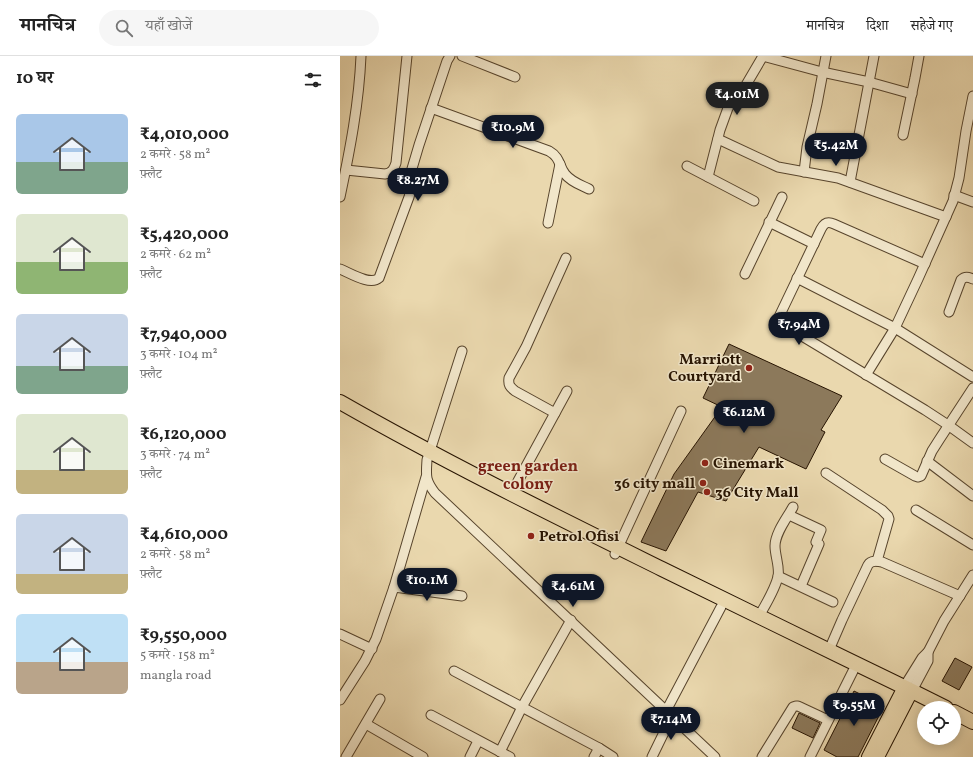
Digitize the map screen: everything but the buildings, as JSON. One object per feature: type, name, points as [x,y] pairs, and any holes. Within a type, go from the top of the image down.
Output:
[{"type":"highway","points":[[340,402],[508,502],[617,551],[754,617],[829,650],[906,693],[917,701]]},
{"type":"highway","points":[[340,412],[429,456],[512,494],[721,607],[754,617],[852,671],[927,701]]},
{"type":"highway","points":[[961,716],[973,722]]},
{"type":"highway","points":[[961,724],[973,730]]},
{"type":"main road","points":[[868,757],[906,693]]},
{"type":"main road","points":[[878,757],[906,693]]},
{"type":"street","points":[[340,197],[349,157],[360,81],[361,56]]},
{"type":"street","points":[[346,170],[385,174],[394,168],[396,163],[407,56]]},
{"type":"street","points":[[340,269],[369,281],[379,278],[411,190],[411,172],[431,108],[450,56]]},
{"type":"street","points":[[462,56],[515,77]]},
{"type":"street","points":[[708,177],[728,108],[746,85],[763,56],[912,94]]},
{"type":"street","points":[[804,172],[826,56]]},
{"type":"street","points":[[850,182],[874,56]]},
{"type":"street","points":[[903,135],[919,56]]},
{"type":"street","points":[[866,375],[895,328],[946,217],[959,178],[973,96]]},
{"type":"street","points":[[431,108],[554,154],[567,176],[574,182],[589,189]]},
{"type":"street","points":[[718,139],[773,165],[832,176],[946,217]]},
{"type":"street","points":[[548,223],[560,164]]},
{"type":"street","points":[[687,166],[754,201]]},
{"type":"street","points":[[954,195],[973,202]]},
{"type":"street","points":[[745,274],[782,197]]},
{"type":"street","points":[[769,222],[814,244]]},
{"type":"street","points":[[924,264],[830,222],[826,223],[822,226],[777,321],[925,410],[973,444]]},
{"type":"street","points":[[555,413],[515,391],[510,386],[509,382],[566,258]]},
{"type":"street","points":[[949,312],[961,280],[967,277],[973,279]]},
{"type":"street","points":[[797,278],[895,328],[973,377]]},
{"type":"street","points":[[340,700],[372,649],[376,639],[394,586],[426,477],[429,456],[462,351]]},
{"type":"street","points":[[885,459],[917,477],[921,476],[936,445],[973,388]]},
{"type":"street","points":[[512,494],[567,392]]},
{"type":"street","points":[[617,551],[680,411]]},
{"type":"street","points":[[927,461],[973,496]]},
{"type":"street","points":[[826,473],[887,514],[889,519],[877,561]]},
{"type":"street","points":[[426,477],[435,493],[715,757]]},
{"type":"street","points":[[916,510],[973,545]]},
{"type":"street","points":[[754,617],[778,576],[776,540],[791,511],[821,530],[816,542],[820,544],[801,586]]},
{"type":"street","points":[[829,650],[870,562],[882,562],[960,596]]},
{"type":"street","points":[[906,693],[922,658],[928,652],[944,621],[973,575]]},
{"type":"street","points":[[778,576],[833,602]]},
{"type":"street","points":[[394,586],[462,596]]},
{"type":"street","points":[[652,757],[669,713],[721,607]]},
{"type":"street","points":[[500,752],[522,707],[571,620]]},
{"type":"street","points":[[340,634],[372,649]]},
{"type":"street","points":[[454,671],[599,748],[613,757]]},
{"type":"street","points":[[810,757],[852,671]]},
{"type":"street","points":[[346,757],[380,699]]},
{"type":"street","points":[[762,757],[794,706],[798,706],[828,720]]},
{"type":"street","points":[[431,716],[510,757]]},
{"type":"street","points":[[366,724],[423,757]]},
{"type":"street","points":[[470,757],[478,741]]},
{"type":"street","points":[[594,757],[599,748]]},
{"type":"place","name":"Marriott Courtyard","points":[[749,368]]},
{"type":"place","name":"Cinemark","points":[[705,463]]},
{"type":"place","name":"36 city mall","points":[[703,483]]},
{"type":"place","name":"36 City Mall","points":[[707,492]]},
{"type":"place","name":"Petrol Ofisi","points":[[531,536]]},
{"type":"district","name":"green garden colony","points":[[528,474]]}]
